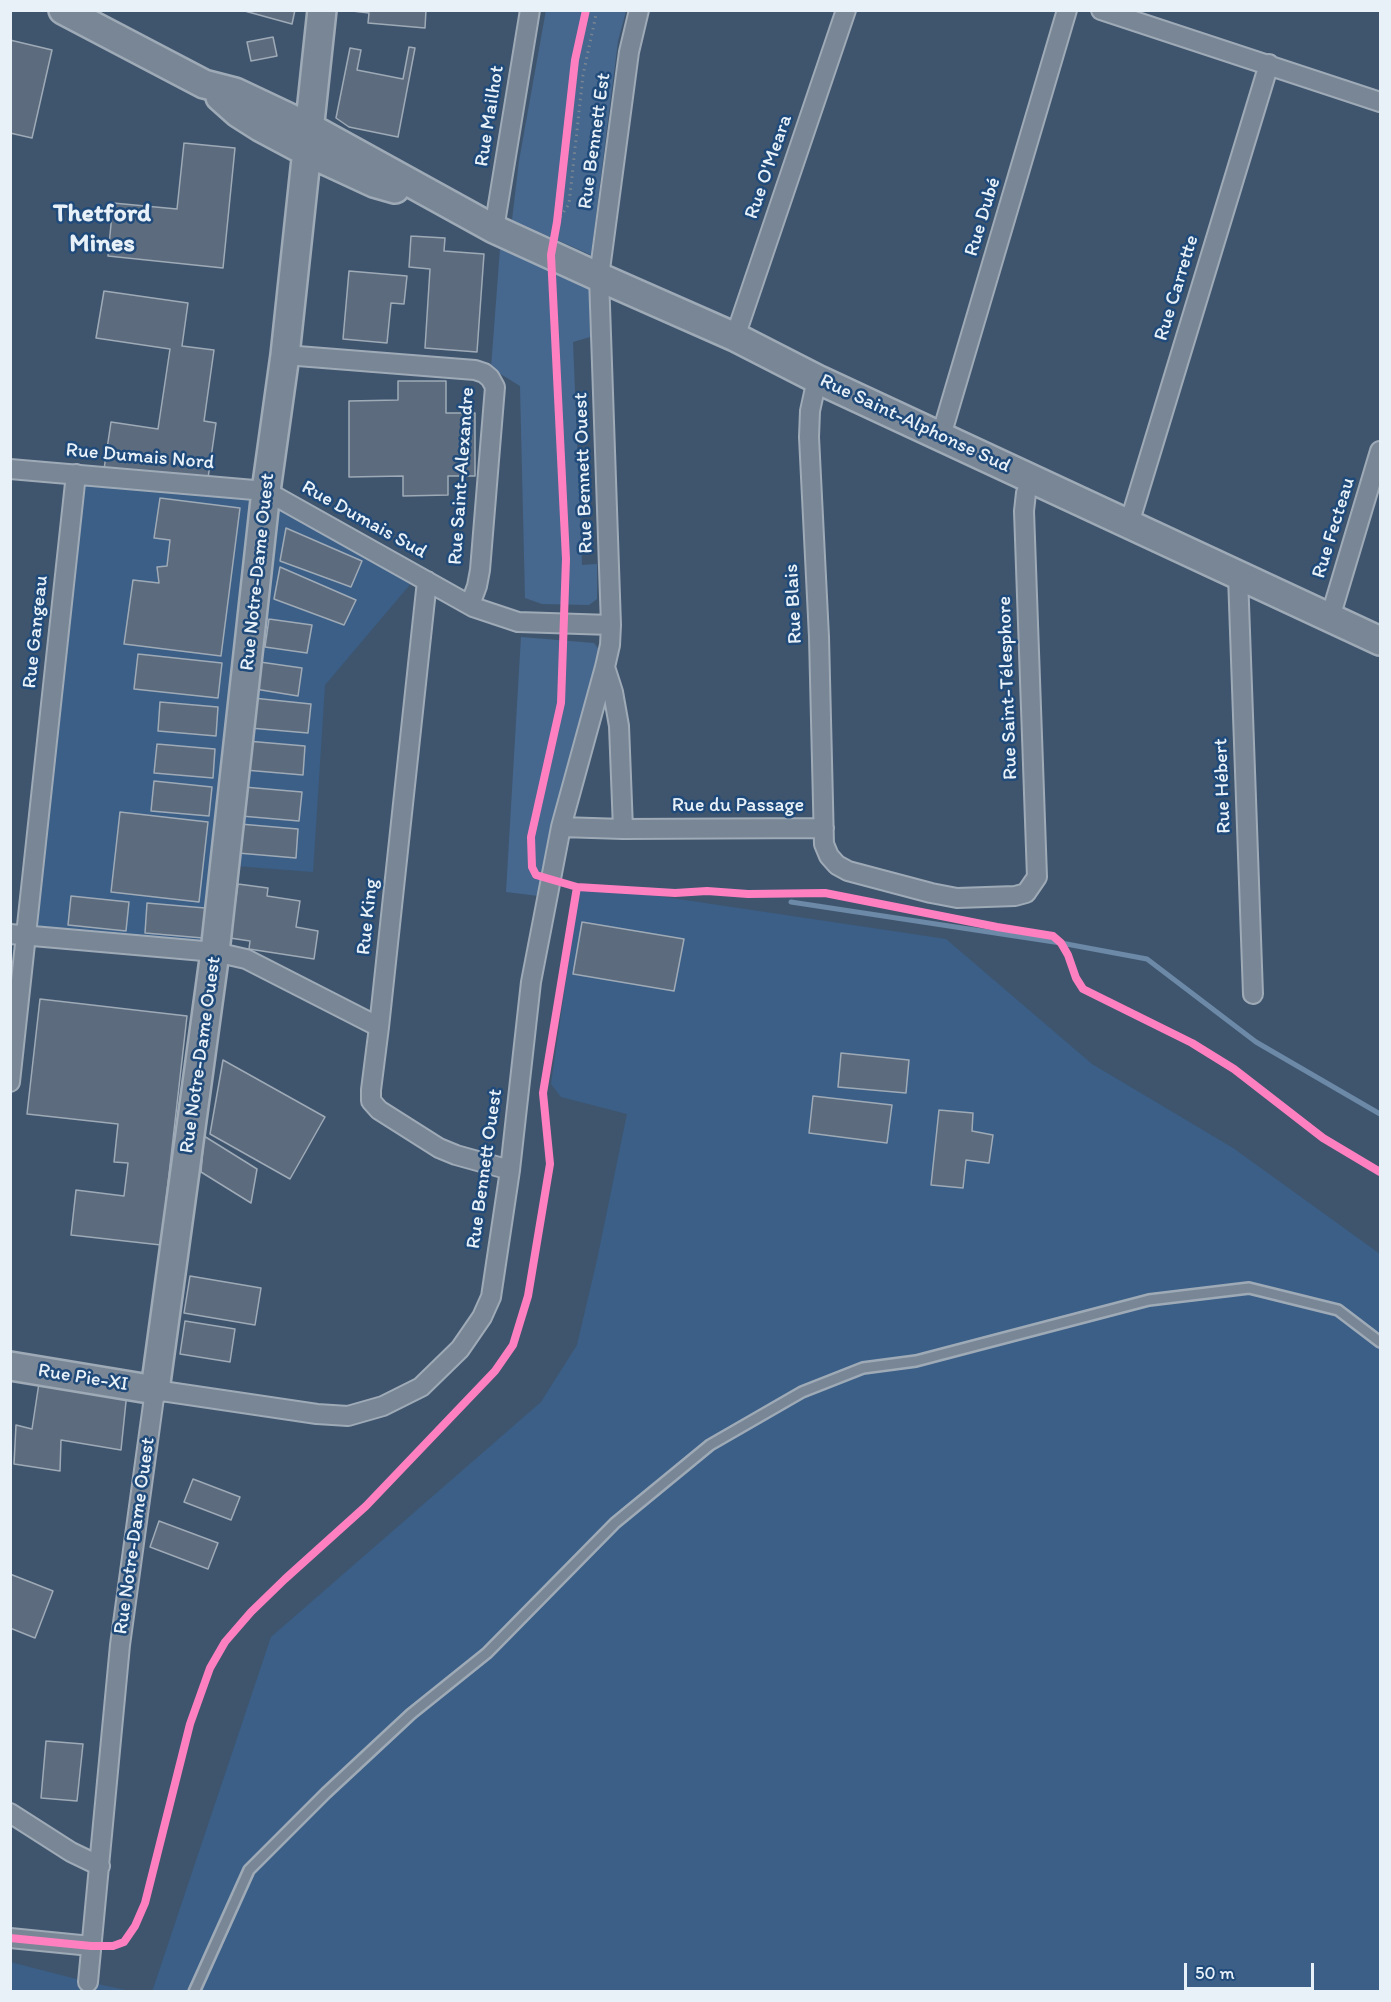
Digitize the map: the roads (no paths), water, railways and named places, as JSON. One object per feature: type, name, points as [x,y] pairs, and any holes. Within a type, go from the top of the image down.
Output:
[{"type":"street","name":"Rue Notre-Dame Ouest","points":[[87,1987],[120,1645],[215,952],[266,491],[285,355],[322,10]]},
{"type":"street","name":"Rue Mailhot","points":[[494,229],[530,10]]},
{"type":"street","name":"Rue Bennett Est","points":[[599,278],[629,52],[639,10]]},
{"type":"street","name":"Rue O'Meara","points":[[735,337],[846,10]]},
{"type":"street","name":"Rue Dubé","points":[[941,436],[1067,10]]},
{"type":"street","points":[[1101,10],[1380,102]]},
{"type":"street","name":"Rue Saint-Alphonse Sud","points":[[68,12],[204,84],[235,92],[308,139],[451,206],[494,229],[735,337],[818,379],[1380,641]]},
{"type":"street","name":"Rue Carrette","points":[[1129,524],[1269,64]]},
{"type":"street","name":"Rue Bennett Ouest","points":[[155,1390],[317,1414],[348,1416],[383,1406],[421,1386],[460,1349],[482,1317],[490,1297],[510,1170],[531,982],[561,826],[605,667],[611,625],[599,278]]},
{"type":"street","name":"Rue Saint-Alexandre","points":[[285,355],[475,370],[484,372],[490,378],[495,387],[480,570],[470,605]]},
{"type":"street","name":"Rue Blais","points":[[818,379],[810,411],[809,437],[819,637],[824,828]]},
{"type":"street","name":"Rue Fecteau","points":[[1330,618],[1380,451]]},
{"type":"street","name":"Rue Dumais Nord","points":[[10,469],[266,491]]},
{"type":"street","name":"Rue Gangeau","points":[[10,1082],[18,935],[76,474]]},
{"type":"street","name":"Rue Saint-Télesphore","points":[[1026,893],[1037,877],[1024,511],[1026,493],[1032,479]]},
{"type":"street","name":"Rue Dumais Sud","points":[[266,491],[470,605],[518,622],[611,625]]},
{"type":"street","name":"Rue Hébert","points":[[1238,576],[1253,994]]},
{"type":"street","name":"Rue King","points":[[427,581],[371,1101],[379,1110],[440,1148],[456,1155],[510,1170]]},
{"type":"street","name":"Rue Bennett Ouest","points":[[605,667],[613,692],[619,726],[623,829]]},
{"type":"street","name":"Rue du Passage","points":[[561,826],[623,829],[824,828],[824,844],[829,856],[837,865],[848,871],[957,898],[1015,896],[1026,893]]},
{"type":"street","points":[[18,935],[215,952],[246,959],[380,1026]]},
{"type":"street","name":"Rue Pie-XI","points":[[10,1366],[155,1390]]},
{"type":"street","points":[[10,1813],[70,1852],[100,1866]]},
{"type":"street","points":[[10,1938],[91,1946]]},
{"type":"lane","points":[[194,1992],[249,1870],[318,1801],[411,1714],[487,1653],[615,1523],[710,1446],[802,1392],[863,1368],[916,1361],[1149,1300],[1249,1288],[1338,1310],[1380,1342]]},
{"type":"waterway","points":[[791,902],[1061,943],[1147,959],[1256,1042],[1380,1114]]},
{"type":"district","name":"Thetford Mines","points":[[102,229]]}]
